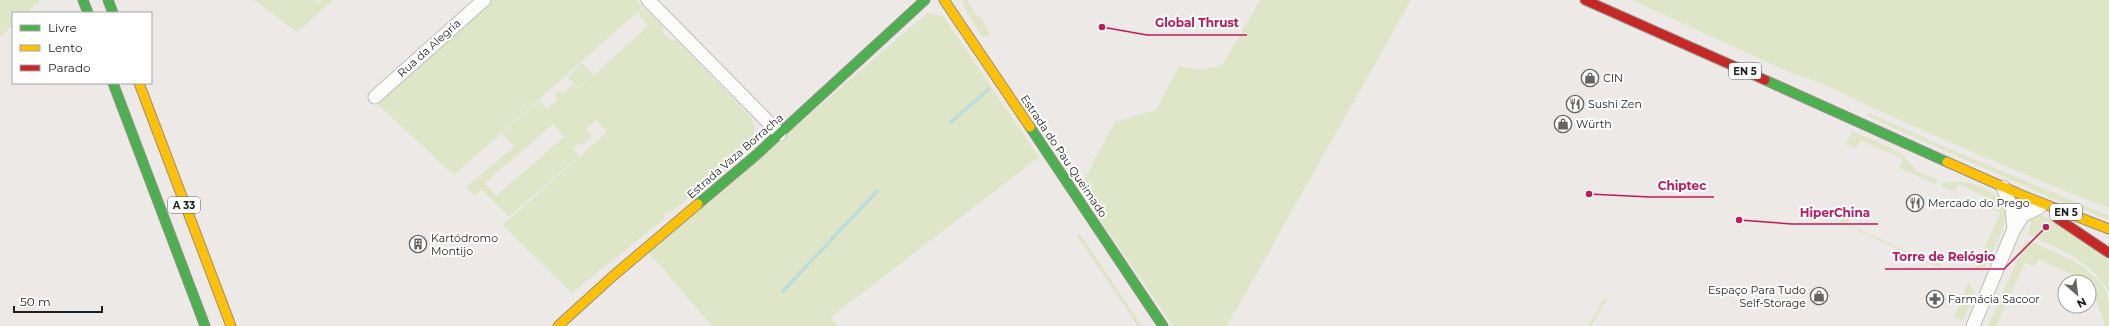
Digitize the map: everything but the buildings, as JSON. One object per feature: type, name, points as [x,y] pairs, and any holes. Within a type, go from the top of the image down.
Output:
[{"type":"main road","points":[[84,0],[88,12]]},
{"type":"main road","points":[[108,0],[112,12]]},
{"type":"main road","name":"Estrada Vaza Borracha","points":[[558,326],[613,276],[780,134],[925,0]]},
{"type":"main road","name":"Estrada do Pau Queimado","points":[[944,0],[984,56],[1163,326]]},
{"type":"main road","name":"EN 5","points":[[1585,0],[2024,196],[2109,229]]},
{"type":"main road","name":"A 33","points":[[113,84],[205,326]]},
{"type":"main road","name":"A 33","points":[[139,84],[231,326]]},
{"type":"main road","name":"EN 5","points":[[2024,196],[2109,253]]},
{"type":"street","name":"Rua da Alegria","points":[[375,97],[484,0]]},
{"type":"street","points":[[648,0],[780,134]]},
{"type":"street","points":[[2003,186],[2012,209],[2014,229]]},
{"type":"street","points":[[1973,326],[2014,229],[2023,215],[2040,207]]},
{"type":"green space","points":[[0,0],[40,0],[27,12],[12,12],[12,26],[0,37]]},
{"type":"green space","points":[[254,0],[315,0],[318,3],[321,0],[333,0],[297,32]]},
{"type":"green space","points":[[487,0],[636,0],[643,7],[454,175],[373,100]]},
{"type":"green space","points":[[962,0],[967,0],[977,17],[980,16],[990,34],[983,38],[965,9]]},
{"type":"green space","points":[[1260,0],[1410,0],[1410,2],[1227,326],[1173,326],[1077,186],[1086,176],[1115,122],[1156,110],[1179,66],[1201,69],[1212,68],[1223,64]]},
{"type":"green space","points":[[1632,0],[2109,0],[2109,208],[1881,112],[1831,88],[1793,74]]},
{"type":"green space","points":[[644,8],[662,26],[664,34],[671,40],[676,40],[751,117],[754,124],[754,134],[750,144],[673,211],[664,214],[664,219],[572,293],[503,225],[607,132],[596,120],[586,129],[592,136],[581,146],[579,143],[573,149],[579,156],[509,217],[482,190],[475,196],[466,187],[514,147],[502,133],[539,101],[547,109],[558,100],[554,95],[559,90],[563,94],[573,84],[578,89],[588,79],[578,87],[568,77],[582,63],[594,75],[648,26],[638,13]],"holes":[[[553,124],[564,137],[496,196],[485,183]]]},
{"type":"green space","points":[[927,13],[943,16],[1039,157],[831,317],[838,326],[712,326],[649,253]]},
{"type":"green space","points":[[1869,113],[1952,150],[2109,216],[2109,220],[2058,201],[1867,116]]},
{"type":"green space","points":[[1853,131],[1901,153],[1916,171],[1938,180],[1936,184],[1899,168],[1903,159],[1861,140],[1856,149],[1845,144]]},
{"type":"green space","points":[[1943,182],[1962,182],[1980,186],[1992,193],[2004,209],[2005,215],[2003,228],[1998,242],[1985,267],[1975,269],[2000,213],[1991,209],[1994,201],[1958,184],[1955,192],[1941,187]]},
{"type":"green space","points":[[1845,213],[1850,215],[1847,224],[1935,264],[1939,256],[1942,257],[1941,266],[1934,266],[1840,222],[1840,217]]},
{"type":"green space","points":[[2041,214],[2070,231],[2109,261],[2109,292],[2097,274],[2083,263],[2063,251],[2028,235],[2031,223],[2026,220],[2034,215]]},
{"type":"green space","points":[[1078,233],[1085,241],[1142,326],[1138,326],[1076,235]]},
{"type":"green space","points":[[2026,240],[2062,255],[2091,274],[2070,274],[2039,259],[2035,266],[2025,263],[1996,326],[1988,326]]},
{"type":"green space","points":[[2097,279],[2105,289],[2109,301],[2109,326],[2105,326],[2097,302]]},
{"type":"green space","points":[[1968,283],[1975,292],[1963,321],[1954,317]]},
{"type":"green space","points":[[1604,298],[1607,299],[1591,326],[1588,326]]},
{"type":"waterway","points":[[951,122],[989,89]]},
{"type":"waterway","points":[[783,291],[877,191]]},
{"type":"traffic: fast","points":[[83,0],[88,12]]},
{"type":"traffic: fast","points":[[108,0],[113,12]]},
{"type":"traffic: fast","points":[[698,204],[755,156],[925,0]]},
{"type":"traffic: fast","points":[[1765,80],[1947,162]]},
{"type":"traffic: fast","points":[[113,84],[205,326]]},
{"type":"traffic: fast","points":[[1030,127],[1163,326]]},
{"type":"traffic: slow","points":[[944,0],[1030,127]]},
{"type":"traffic: slow","points":[[139,84],[231,326]]},
{"type":"traffic: slow","points":[[1947,162],[2024,196],[2109,229]]},
{"type":"traffic: slow","points":[[558,326],[613,276],[698,204]]},
{"type":"traffic: jam","points":[[1585,0],[1765,80]]},
{"type":"traffic: jam","points":[[2057,218],[2109,253]]},
{"type":"place","name":"Global Thrust","points":[[1102,27]]},
{"type":"place","name":"CIN","points":[[1590,78]]},
{"type":"place","name":"Sushi Zen","points":[[1575,104]]},
{"type":"place","name":"Würth","points":[[1563,124]]},
{"type":"place","name":"Chiptec","points":[[1589,194]]},
{"type":"place","name":"Mercado do Prego","points":[[1915,203]]},
{"type":"place","name":"HiperChina","points":[[1739,220]]},
{"type":"place","name":"Torre de Relógio","points":[[2046,227]]},
{"type":"place","name":"Kartódromo Montijo","points":[[418,244]]},
{"type":"place","name":"Espaço Para Tudo Self-Storage","points":[[1819,296]]},
{"type":"place","name":"Farmácia Sacoor","points":[[1935,299]]}]
